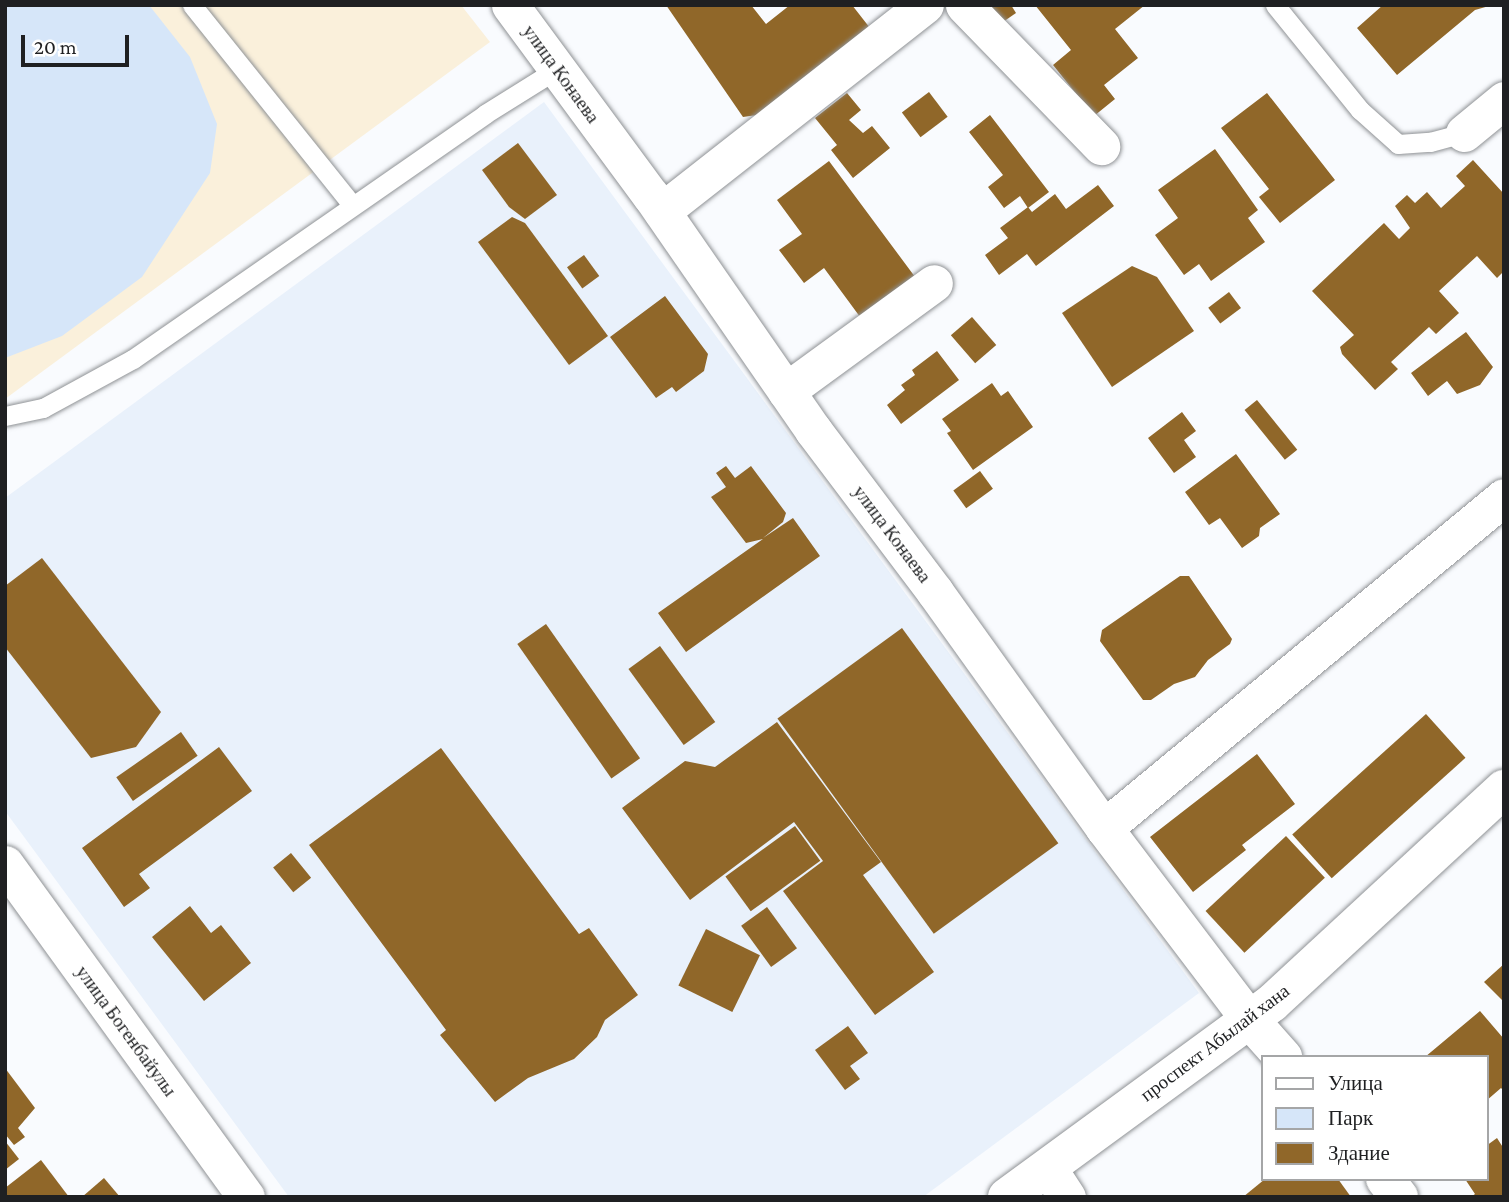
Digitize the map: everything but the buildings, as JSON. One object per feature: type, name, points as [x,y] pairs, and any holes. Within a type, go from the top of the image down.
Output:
[{"type":"main road","name":"проспект Абылай хана","points":[[1007,1197],[1058,1182],[1272,1003],[1504,789]]},
{"type":"main road","name":"улица Конаева","points":[[1250,1020],[1281,1055]]},
{"type":"main road","points":[[1387,1181],[1399,1197]]},
{"type":"street","name":"улица Конаева","points":[[510,5],[662,211],[786,391],[935,592],[1104,828],[1250,1020]]},
{"type":"street","points":[[662,211],[925,5]]},
{"type":"street","points":[[964,5],[1101,146]]},
{"type":"street","points":[[1464,133],[1504,100]]},
{"type":"street","points":[[786,391],[934,283]]},
{"type":"street","points":[[1104,828],[1504,497]]},
{"type":"street","name":"улица Богенбайулы","points":[[5,864],[246,1197]]},
{"type":"lane","points":[[192,5],[352,205]]},
{"type":"lane","points":[[1275,5],[1360,110],[1398,144],[1430,142],[1464,133]]},
{"type":"lane","points":[[5,416],[43,408],[133,359],[485,114],[558,69]]},
{"type":"shaded area","points":[[5,5],[461,5],[490,42],[5,399]]},
{"type":"shaded area","points":[[544,102],[1199,993],[923,1197],[289,1197],[5,811],[5,498]]},
{"type":"green space","points":[[5,5],[149,5],[190,57],[217,124],[210,173],[142,277],[62,336],[5,358]]}]
